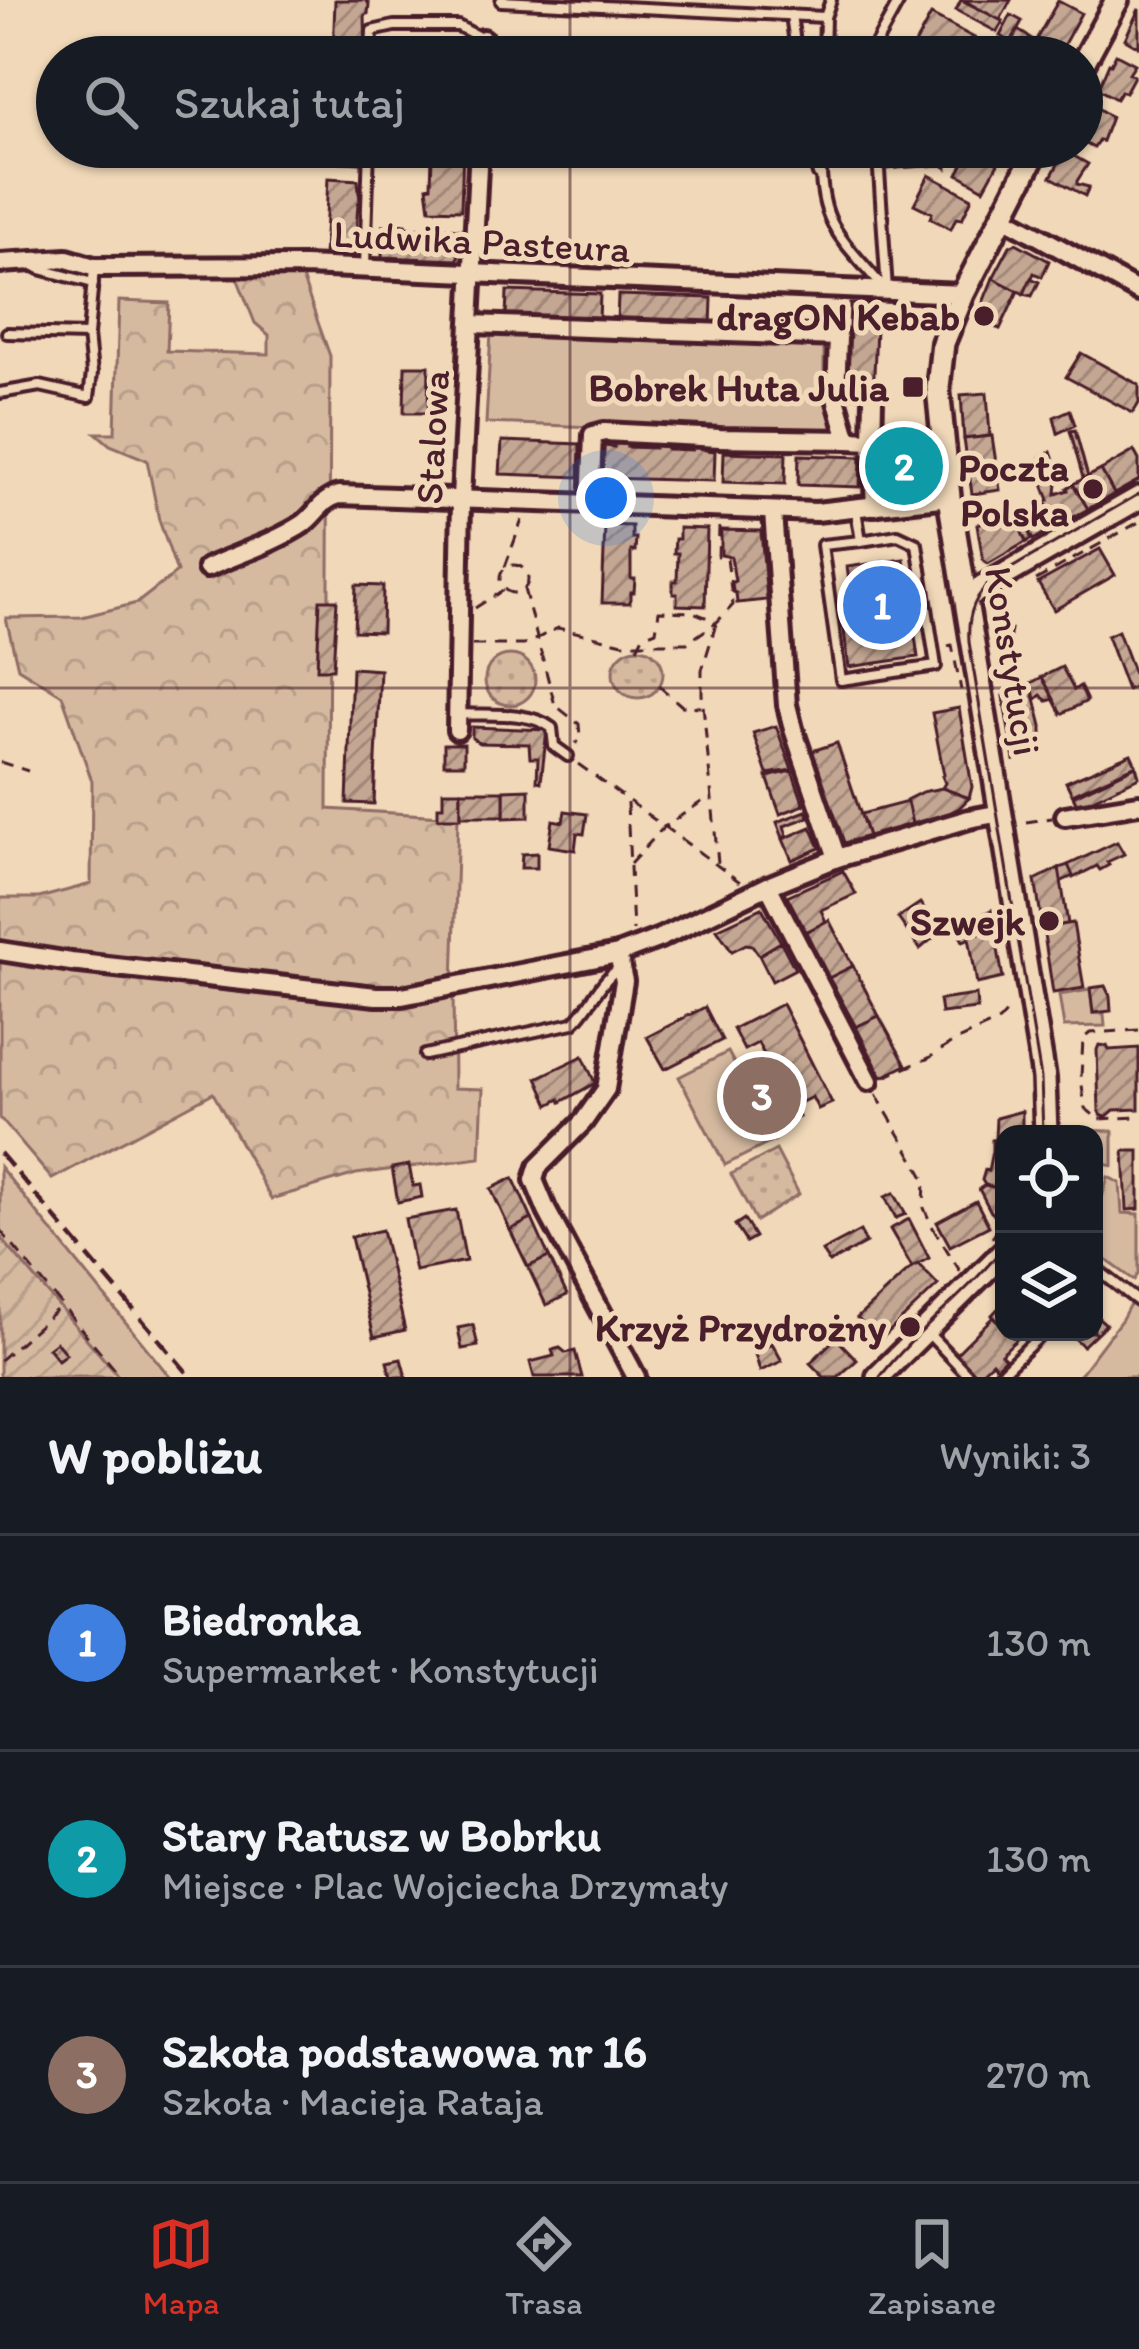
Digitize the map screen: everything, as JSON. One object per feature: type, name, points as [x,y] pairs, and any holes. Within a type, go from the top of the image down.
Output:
[{"type":"street","points":[[1098,36],[1117,0]]},
{"type":"street","name":"Stalowa","points":[[457,722],[461,498],[478,168]]},
{"type":"street","name":"Konstytucji","points":[[1027,168],[963,294],[944,343],[938,388],[950,497],[1044,1078],[1046,1125]]},
{"type":"street","points":[[1002,216],[1139,292]]},
{"type":"street","name":"Ludwika Pasteura","points":[[0,262],[67,259],[94,275],[304,266],[963,294]]},
{"type":"street","points":[[472,324],[838,337],[836,398],[848,440]]},
{"type":"street","points":[[865,507],[873,400]]},
{"type":"street","points":[[590,504],[593,435],[604,432],[872,440]]},
{"type":"street","points":[[207,568],[307,522],[328,498],[339,495],[773,512],[950,497]]},
{"type":"street","points":[[966,597],[1139,498]]},
{"type":"street","points":[[773,512],[788,704],[836,858]]},
{"type":"street","points":[[1065,816],[1139,804]]},
{"type":"street","points":[[0,951],[376,996],[422,993],[620,961],[768,886],[836,858],[1001,813]]},
{"type":"street","points":[[768,886],[874,1090]]},
{"type":"street","points":[[620,961],[624,981],[607,1089],[583,1122],[538,1167],[534,1180],[636,1377]]},
{"type":"street","points":[[878,1377],[995,1261]]},
{"type":"lane","points":[[825,36],[831,0]]},
{"type":"lane","points":[[880,36],[900,0]]},
{"type":"lane","points":[[501,1],[825,17]]},
{"type":"lane","points":[[791,16],[794,36]]},
{"type":"lane","points":[[372,36],[394,26],[458,26],[469,36]]},
{"type":"lane","points":[[365,269],[368,168]]},
{"type":"lane","points":[[817,168],[828,219],[887,291]]},
{"type":"lane","points":[[820,168],[820,179]]},
{"type":"lane","points":[[879,171],[887,291]]},
{"type":"lane","points":[[0,393],[40,386],[88,397],[94,275]]},
{"type":"lane","points":[[7,334],[88,335]]},
{"type":"lane","points":[[861,541],[865,507]]},
{"type":"lane","points":[[898,536],[916,544],[936,666],[841,680],[822,545],[861,541],[898,536]]},
{"type":"lane","points":[[457,722],[531,718],[545,722],[552,728],[554,746],[568,756]]},
{"type":"lane","points":[[425,1055],[573,1023],[586,1012],[620,961]]},
{"type":"lane","points":[[1103,1274],[1139,1302]]},
{"type":"lane","points":[[926,1330],[970,1377]]},
{"type":"lane","points":[[998,1377],[1036,1341]]},
{"type":"path","points":[[504,590],[500,580],[523,516]]},
{"type":"path","points":[[1035,580],[1139,522]]},
{"type":"path","points":[[459,645],[524,645],[558,628],[637,646],[686,643],[733,605],[727,558],[718,557],[719,525]]},
{"type":"path","points":[[504,569],[514,565],[524,569],[528,579],[524,589],[555,705],[576,720],[580,730],[568,756],[736,880]]},
{"type":"path","points":[[467,610],[504,590],[524,589]]},
{"type":"path","points":[[637,646],[656,631],[659,611],[693,612],[717,622]]},
{"type":"path","points":[[717,622],[703,670],[703,706],[718,867]]},
{"type":"path","points":[[952,645],[963,706]]},
{"type":"path","points":[[659,686],[682,706],[703,706]]},
{"type":"path","points":[[0,762],[28,771]]},
{"type":"path","points":[[629,865],[664,827],[712,795]]},
{"type":"path","points":[[627,800],[633,937]]},
{"type":"path","points":[[1026,822],[1065,816]]},
{"type":"path","points":[[962,1272],[924,1208],[925,1179],[874,1090],[955,1041],[999,1021],[1009,1008],[1017,1008]]},
{"type":"path","points":[[1138,1028],[1090,1033],[1083,1039],[1081,1077],[1085,1108],[1098,1119],[1139,1117]]},
{"type":"path","points":[[0,1231],[122,1377]]},
{"type":"path","points":[[0,1360],[62,1305]]},
{"type":"green space","points":[[236,275],[301,275],[330,356],[328,809],[458,817],[454,1088],[483,1089],[480,1158],[356,1174],[271,1199],[213,1093],[52,1179],[0,1118],[0,898],[39,898],[91,884],[92,781],[62,695],[18,668],[6,618],[82,617],[137,603],[177,572],[159,520],[147,460],[110,445],[96,433],[115,433],[119,301],[169,303],[167,351],[269,354],[269,335],[255,323]]},
{"type":"green space","points":[[491,332],[824,344],[835,436],[486,423]]},
{"type":"green space","points":[[628,649],[648,649],[662,663],[662,683],[648,697],[628,697],[614,683],[614,663]]},
{"type":"green space","points":[[510,655],[528,662],[535,680],[528,698],[510,705],[492,698],[485,680],[492,662]]},
{"type":"green space","points":[[1090,990],[1093,1013],[1104,1014],[1105,1026],[1064,1027],[1059,995]]},
{"type":"green space","points":[[728,1052],[775,1140],[725,1165],[679,1077]]},
{"type":"green space","points":[[1103,1131],[1113,1131],[1113,1166],[1103,1164]]},
{"type":"green space","points":[[776,1150],[799,1194],[756,1221],[731,1174]]},
{"type":"green space","points":[[0,1167],[170,1377],[119,1377],[0,1237]]},
{"type":"green space","points":[[1108,1177],[1120,1183],[1122,1213],[1139,1214],[1139,1273],[1134,1280],[1103,1258],[1103,1194]]},
{"type":"green space","points":[[0,1237],[119,1377],[0,1377]]},
{"type":"green space","points":[[1139,1287],[1139,1377],[1078,1377],[1122,1319]]},
{"type":"building","points":[[335,0],[366,0],[366,36],[334,36]]},
{"type":"building","points":[[961,0],[1003,21],[997,32],[956,10]]},
{"type":"building","points":[[963,0],[1011,0],[1000,20]]},
{"type":"building","points":[[1058,1],[1081,13],[1068,36],[1038,36]]},
{"type":"building","points":[[1139,9],[1139,47],[1125,39]]},
{"type":"building","points":[[931,15],[971,36],[920,36]]},
{"type":"building","points":[[1011,15],[1022,21],[1014,36],[1000,36]]},
{"type":"building","points":[[1116,54],[1135,64],[1125,93],[1121,91],[1116,99],[1103,92],[1103,77]]},
{"type":"building","points":[[1103,112],[1111,117],[1103,138]]},
{"type":"building","points":[[432,168],[462,168],[461,210],[430,209],[427,187],[431,186]]},
{"type":"building","points":[[961,168],[996,168],[984,189],[958,174]]},
{"type":"building","points":[[1056,168],[1085,168],[1077,184],[1089,187],[1085,196],[1051,177]]},
{"type":"building","points":[[929,175],[972,198],[951,229],[914,204]]},
{"type":"building","points":[[328,178],[358,180],[355,256],[324,255]]},
{"type":"building","points":[[383,226],[460,230],[458,260],[382,257]]},
{"type":"building","points":[[1016,243],[1049,261],[1042,277],[1034,273],[1024,294],[993,278]]},
{"type":"building","points":[[993,278],[1018,291],[1000,329],[976,320]]},
{"type":"building","points":[[1031,278],[1039,282],[1032,296],[1024,294]]},
{"type":"building","points":[[507,291],[600,294],[599,321],[506,318]]},
{"type":"building","points":[[618,295],[712,298],[711,326],[617,322]]},
{"type":"building","points":[[850,304],[877,304],[873,398],[846,397]]},
{"type":"building","points":[[1081,353],[1139,385],[1139,403],[1133,413],[1066,377]]},
{"type":"building","points":[[405,366],[429,366],[428,413],[404,413]]},
{"type":"building","points":[[987,393],[990,436],[964,439],[961,395]]},
{"type":"building","points":[[1070,410],[1075,425],[1058,433],[1054,417]]},
{"type":"building","points":[[918,430],[925,477],[920,483],[885,487],[881,457],[892,456],[887,435]]},
{"type":"building","points":[[1075,430],[1088,477],[1083,478],[1070,431]]},
{"type":"building","points":[[992,436],[1000,490],[972,494],[964,439]]},
{"type":"building","points":[[502,441],[580,444],[579,477],[500,474]]},
{"type":"building","points":[[614,443],[692,450],[692,446],[705,446],[715,451],[714,481],[603,478],[604,446],[614,447]]},
{"type":"building","points":[[1134,451],[1139,480],[1114,494],[1101,470]]},
{"type":"building","points":[[724,452],[786,454],[785,484],[723,482]]},
{"type":"building","points":[[1051,452],[1058,472],[1043,475],[1041,456]]},
{"type":"building","points":[[799,455],[861,457],[860,487],[798,485]]},
{"type":"building","name":"Poczta Polska","points":[[1101,470],[1114,494],[1088,509],[1073,484]]},
{"type":"building","points":[[1058,472],[1056,494],[1073,484],[1088,509],[1059,525],[1045,502],[1049,500],[1040,476]]},
{"type":"building","points":[[1045,502],[1059,525],[1033,540],[1020,513]]},
{"type":"building","points":[[1021,515],[1032,539],[1026,542],[1016,519]]},
{"type":"building","points":[[1000,517],[1003,524],[1016,519],[1026,542],[988,564],[983,560],[977,524]]},
{"type":"building","points":[[605,525],[632,526],[632,538],[636,538],[635,551],[631,551],[631,579],[635,579],[630,603],[602,603]]},
{"type":"building","points":[[679,528],[707,529],[705,606],[677,605],[677,594],[673,594]]},
{"type":"building","points":[[721,530],[761,531],[767,600],[737,603],[731,557],[721,555]]},
{"type":"building","points":[[1100,549],[1115,575],[1054,610],[1038,583]]},
{"type":"building","points":[[904,559],[918,657],[849,667],[843,624],[855,622],[847,567]]},
{"type":"building","points":[[356,585],[383,586],[382,632],[354,631]]},
{"type":"building","points":[[320,600],[337,600],[333,669],[317,669]]},
{"type":"building","points":[[998,628],[1011,629],[1009,641],[997,639]]},
{"type":"building","points":[[1118,631],[1138,685],[1127,690],[1107,636]]},
{"type":"building","points":[[1062,667],[1074,690],[1080,686],[1087,701],[1061,714],[1042,677]]},
{"type":"building","points":[[352,668],[380,670],[374,804],[347,803]]},
{"type":"building","points":[[1042,677],[1054,699],[1047,701],[1041,695],[1034,701],[1031,683]]},
{"type":"building","points":[[1031,683],[1042,746],[1014,760],[1003,696]]},
{"type":"building","points":[[959,708],[972,787],[969,798],[942,788],[944,775],[932,713]]},
{"type":"building","points":[[776,726],[792,770],[767,774],[753,733]]},
{"type":"building","points":[[472,727],[547,730],[541,782],[537,781],[538,758],[530,758],[529,744],[479,743],[472,738]]},
{"type":"building","points":[[837,743],[868,836],[844,843],[812,751]]},
{"type":"building","points":[[444,744],[464,744],[464,764],[444,764]]},
{"type":"building","points":[[1131,754],[1136,765],[1072,794],[1066,782]]},
{"type":"building","points":[[1136,766],[1139,777],[1078,806],[1073,796]]},
{"type":"building","points":[[792,771],[804,805],[780,814],[767,777]]},
{"type":"building","points":[[942,788],[969,798],[949,813],[912,824],[906,800]]},
{"type":"building","points":[[529,789],[529,817],[504,818],[504,790]]},
{"type":"building","points":[[443,791],[461,791],[461,818],[438,818]]},
{"type":"building","points":[[461,791],[504,791],[504,816],[461,816]]},
{"type":"building","points":[[907,802],[912,824],[868,836],[861,814]]},
{"type":"building","points":[[565,811],[587,814],[575,850],[549,846],[553,820],[563,822]]},
{"type":"building","points":[[806,811],[809,817],[784,826],[787,836],[783,838],[777,822]]},
{"type":"building","points":[[811,827],[820,848],[792,860],[783,839]]},
{"type":"building","points":[[1117,842],[1124,854],[1100,870],[1097,866],[1073,878],[1068,865]]},
{"type":"building","points":[[537,853],[537,868],[521,868],[522,854]]},
{"type":"building","points":[[1068,865],[1073,876],[1060,882],[1059,868]]},
{"type":"building","points":[[1059,868],[1068,924],[1043,928],[1035,880]]},
{"type":"building","points":[[843,871],[856,894],[821,910],[826,922],[806,932],[787,896]]},
{"type":"building","points":[[920,903],[940,932],[920,949],[898,918]]},
{"type":"building","points":[[762,908],[781,942],[759,955],[746,944],[732,951],[717,929]]},
{"type":"building","points":[[991,910],[994,927],[963,941],[956,928]]},
{"type":"building","points":[[829,920],[853,966],[829,978],[806,932]]},
{"type":"building","points":[[1073,923],[1084,988],[1053,993],[1043,928]]},
{"type":"building","points":[[994,927],[1003,978],[977,984],[969,937]]},
{"type":"building","points":[[781,942],[795,969],[772,981],[759,955]]},
{"type":"building","points":[[853,966],[879,1016],[856,1027],[829,978]]},
{"type":"building","points":[[1105,986],[1111,1011],[1093,1013],[1090,988]]},
{"type":"building","points":[[976,995],[977,1009],[941,1013],[939,1000]]},
{"type":"building","points":[[782,1004],[832,1103],[818,1109],[812,1097],[794,1106],[799,1117],[786,1123],[777,1106],[788,1101],[758,1043],[744,1050],[733,1029]]},
{"type":"building","points":[[705,1007],[722,1040],[665,1069],[647,1037]]},
{"type":"building","points":[[879,1016],[906,1065],[882,1077],[856,1027]]},
{"type":"building","points":[[1099,1045],[1109,1050],[1139,1048],[1139,1109],[1101,1115]]},
{"type":"building","points":[[583,1056],[595,1083],[549,1105],[537,1078]]},
{"type":"building","points":[[1022,1111],[1022,1125],[996,1125],[996,1118]]},
{"type":"building","points":[[992,1140],[995,1188],[982,1180],[988,1171]]},
{"type":"building","points":[[1124,1151],[1139,1151],[1139,1209],[1127,1210]]},
{"type":"building","points":[[409,1165],[413,1186],[420,1185],[422,1197],[398,1202],[392,1168]]},
{"type":"building","points":[[513,1178],[532,1219],[510,1230],[491,1189]]},
{"type":"building","points":[[995,1188],[995,1215],[991,1212],[979,1189]]},
{"type":"building","points":[[894,1193],[906,1214],[896,1218],[885,1197]]},
{"type":"building","points":[[976,1201],[989,1226],[950,1246],[937,1222]]},
{"type":"building","points":[[456,1210],[466,1261],[415,1271],[405,1219]]},
{"type":"building","points":[[532,1219],[549,1257],[528,1267],[510,1230]]},
{"type":"building","points":[[744,1219],[755,1237],[746,1242],[735,1225]]},
{"type":"building","points":[[909,1219],[929,1258],[912,1267],[890,1229]]},
{"type":"building","points":[[382,1230],[405,1330],[374,1337],[351,1237]]},
{"type":"building","points":[[860,1231],[866,1243],[829,1263],[822,1251]]},
{"type":"building","points":[[549,1257],[567,1295],[546,1305],[528,1267]]},
{"type":"building","points":[[918,1264],[938,1285],[879,1341],[857,1318]]},
{"type":"building","points":[[993,1317],[995,1341],[1015,1341],[996,1367],[992,1362],[976,1377],[954,1356]]},
{"type":"building","points":[[473,1325],[478,1346],[462,1349],[458,1328]]},
{"type":"building","points":[[836,1338],[857,1360],[838,1377],[824,1377],[810,1363]]},
{"type":"building","points":[[56,1342],[66,1354],[58,1360],[48,1348]]},
{"type":"building","points":[[772,1343],[782,1361],[760,1371],[755,1354]]},
{"type":"building","points":[[560,1348],[566,1353],[575,1351],[582,1377],[534,1377],[530,1362],[554,1356],[552,1350]]},
{"type":"building","points":[[401,1359],[406,1377],[391,1377],[387,1362]]},
{"type":"tram line","points":[[1043,1125],[1041,1078],[969,622],[983,589],[998,576],[1139,494]]},
{"type":"tram line","points":[[880,1377],[995,1257]]},
{"type":"railway","points":[[0,1153],[191,1377]]},
{"type":"place","name":"dragON Kebab","points":[[984,316]]},
{"type":"place","name":"Bobrek Huta Julia","points":[[913,387]]},
{"type":"place","name":"Stary Ratusz w Bobrku","points":[[904,466]]},
{"type":"place","name":"Poczta Polska","points":[[1093,489]]},
{"type":"place","name":"Biedronka","points":[[882,605]]},
{"type":"place","name":"Szwejk","points":[[1049,921]]},
{"type":"place","name":"Szkoła podstawowa nr 16","points":[[762,1096]]},
{"type":"place","name":"Krzyż Przydrożny","points":[[910,1327]]}]
